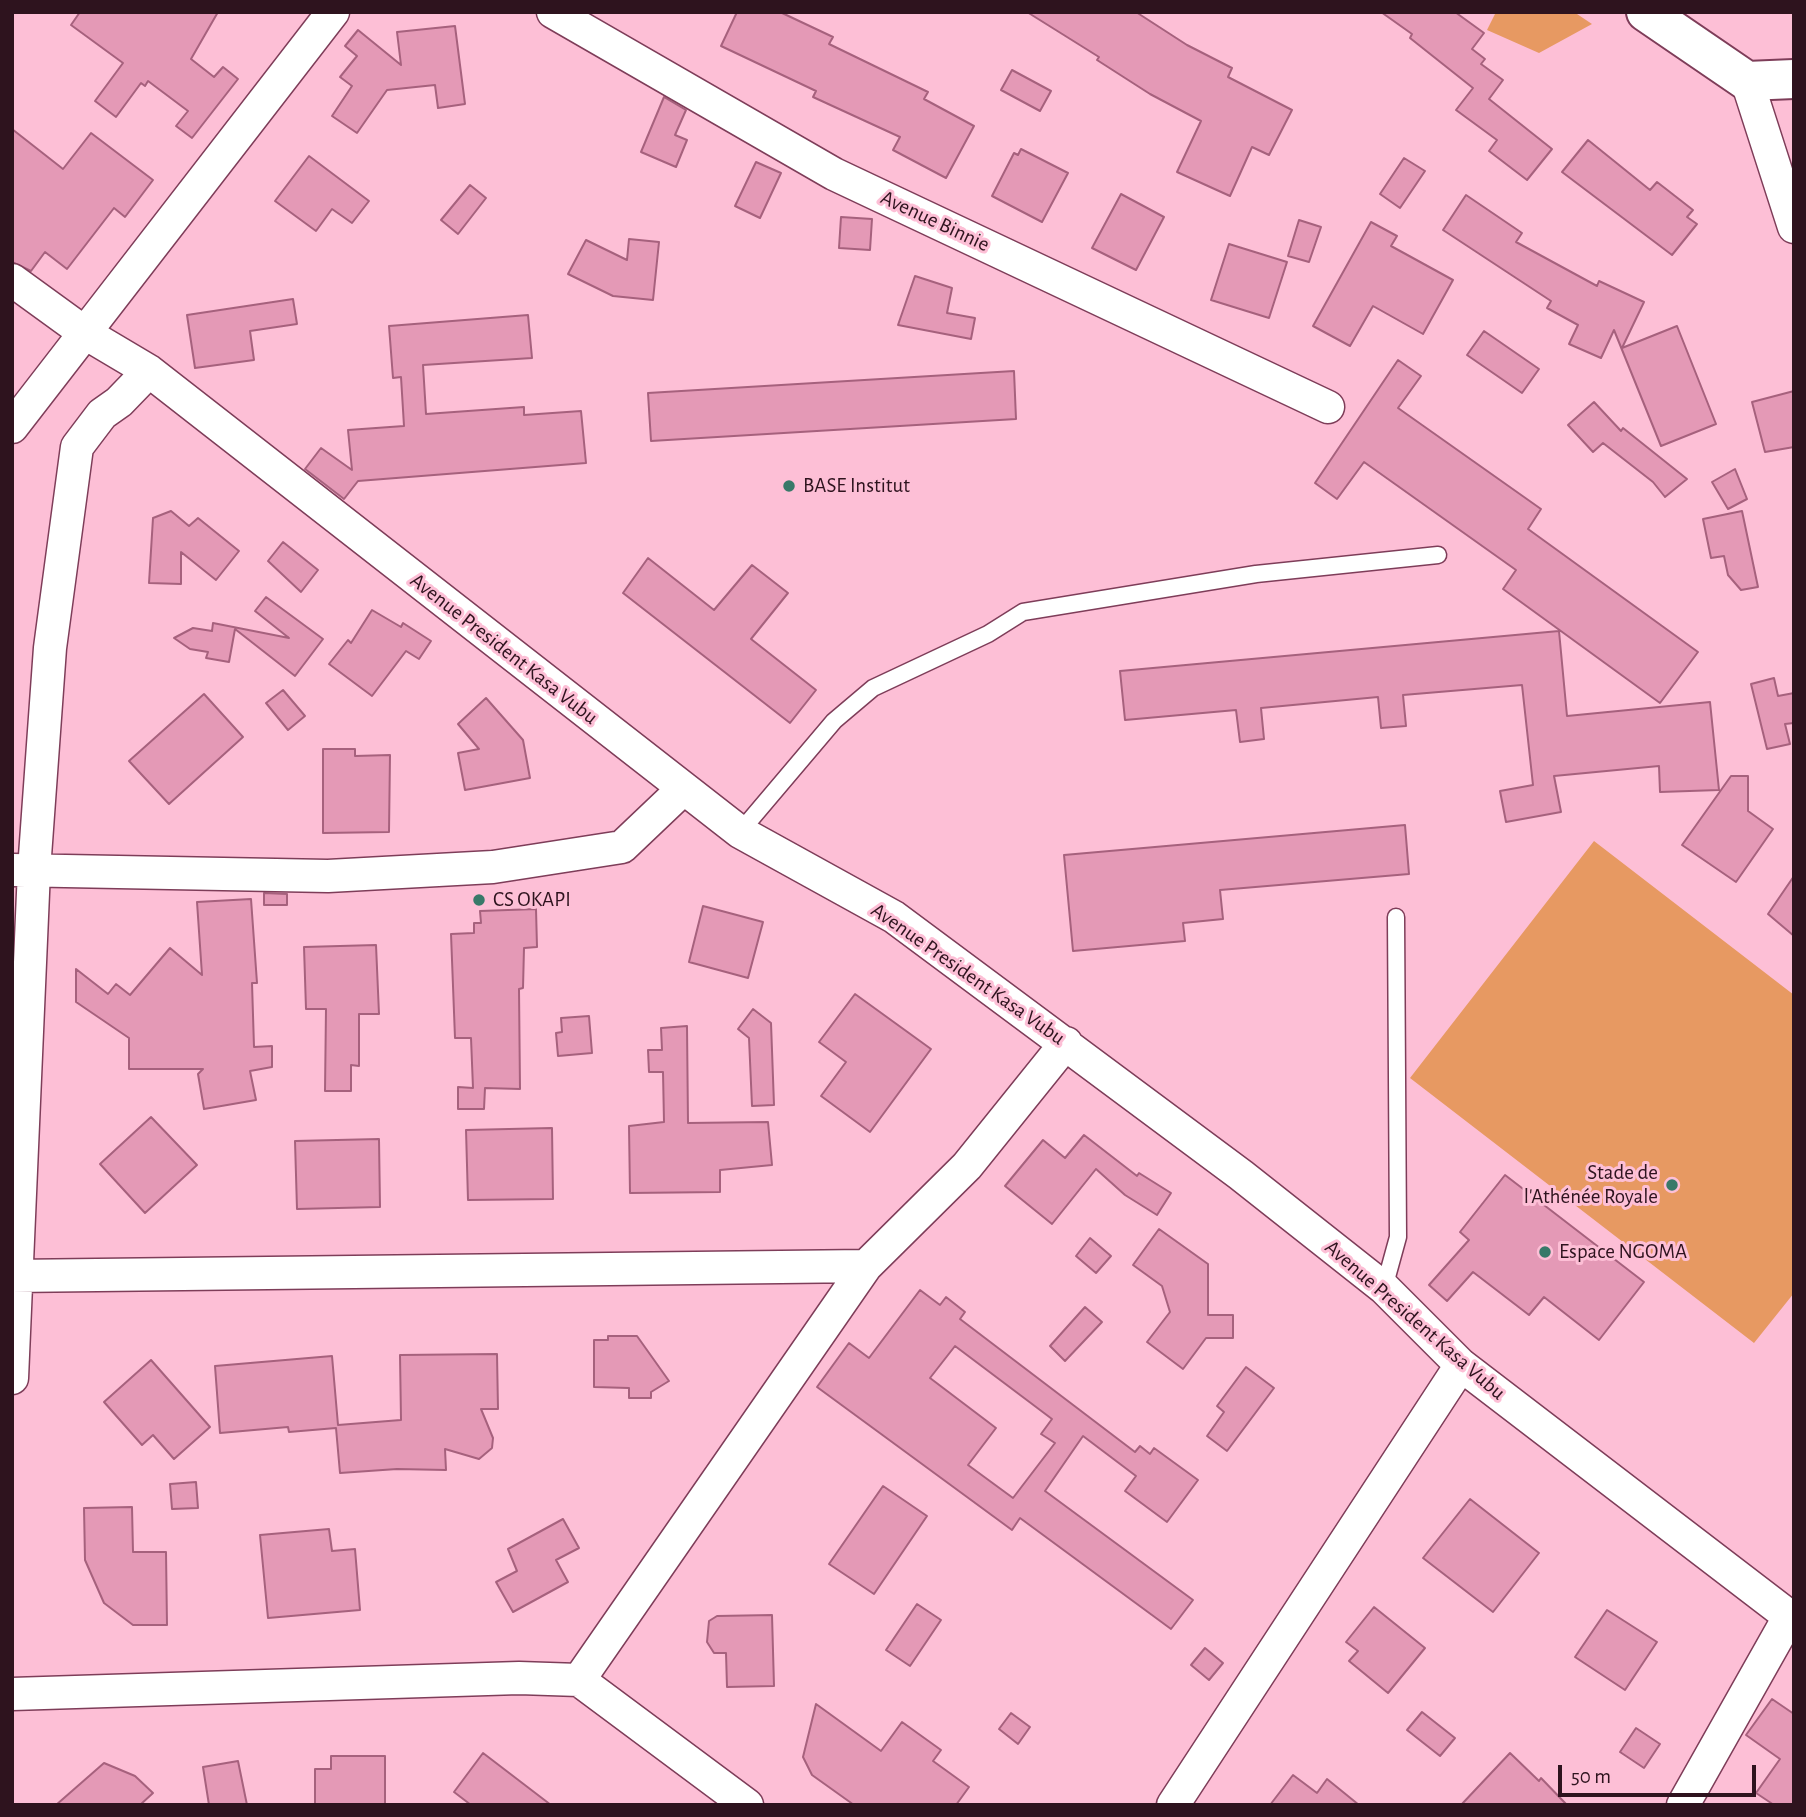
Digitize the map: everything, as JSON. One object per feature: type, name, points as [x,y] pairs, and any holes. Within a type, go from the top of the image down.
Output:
[{"type":"street","points":[[12,427],[333,12]]},
{"type":"street","name":"Avenue Binnie","points":[[553,12],[834,174],[1328,407]]},
{"type":"street","points":[[1646,12],[1747,81],[1794,79]]},
{"type":"street","points":[[1747,81],[1794,228]]},
{"type":"street","name":"Avenue President Kasa Vubu","points":[[12,280],[85,333],[149,370],[740,832],[894,917],[1066,1043],[1384,1288],[1461,1366],[1791,1618]]},
{"type":"street","points":[[12,1378],[23,870],[77,447],[102,414],[119,402],[149,370]]},
{"type":"street","points":[[23,870],[328,876],[493,867],[622,847],[683,789]]},
{"type":"street","points":[[579,1680],[866,1266],[967,1166],[1066,1043]]},
{"type":"street","points":[[15,1275],[866,1266]]},
{"type":"street","points":[[1173,1805],[1461,1366]]},
{"type":"street","points":[[1683,1805],[1791,1618]]},
{"type":"street","points":[[12,1694],[519,1678],[579,1680],[747,1805]]},
{"type":"lane","points":[[740,832],[834,721],[873,688],[988,634],[1023,612],[1256,574],[1438,555]]},
{"type":"lane","points":[[1384,1288],[1398,1237],[1396,917]]},
{"type":"shaded area","points":[[1496,12],[1574,12],[1592,24],[1539,53],[1487,30]]},
{"type":"shaded area","name":"Stade de l'Athénée Royale","points":[[1594,841],[1794,995],[1794,1293],[1754,1343],[1410,1078]]},
{"type":"building","points":[[80,12],[218,12],[191,59],[214,77],[223,67],[238,79],[192,138],[176,126],[188,111],[148,81],[145,86],[141,83],[116,117],[95,101],[123,63],[71,25]]},
{"type":"building","points":[[737,12],[780,12],[833,37],[829,44],[928,92],[924,99],[974,126],[946,178],[893,150],[900,137],[813,97],[816,91],[721,46]]},
{"type":"building","points":[[1027,12],[1136,12],[1187,45],[1232,68],[1228,77],[1292,110],[1269,155],[1252,147],[1230,196],[1177,172],[1201,121],[1150,94],[1097,60],[1099,57]]},
{"type":"building","points":[[1381,12],[1455,12],[1484,33],[1472,49],[1485,59],[1481,64],[1503,80],[1489,99],[1552,149],[1527,180],[1489,151],[1497,140],[1456,110],[1473,88],[1410,38],[1412,34]]},
{"type":"building","points":[[455,26],[465,104],[438,108],[435,85],[387,90],[357,133],[332,116],[352,86],[340,77],[357,56],[345,46],[358,30],[401,65],[397,32]]},
{"type":"building","points":[[1012,70],[1051,91],[1040,111],[1001,90]]},
{"type":"building","points":[[664,97],[686,110],[675,135],[687,140],[676,167],[641,152]]},
{"type":"building","points":[[12,129],[63,169],[91,133],[153,180],[125,217],[114,208],[67,269],[45,252],[31,271],[12,262]]},
{"type":"building","points":[[1588,140],[1650,190],[1657,182],[1693,210],[1687,217],[1697,224],[1672,255],[1562,172]]},
{"type":"building","points":[[1021,149],[1068,173],[1042,222],[992,196],[1014,153],[1018,155]]},
{"type":"building","points":[[309,156],[369,201],[352,223],[332,209],[316,231],[275,201]]},
{"type":"building","points":[[1404,158],[1425,171],[1400,208],[1380,194]]},
{"type":"building","points":[[756,162],[781,173],[760,218],[735,206]]},
{"type":"building","points":[[470,185],[486,198],[458,234],[441,220]]},
{"type":"building","points":[[1121,194],[1164,217],[1136,270],[1092,248]]},
{"type":"building","points":[[1466,195],[1522,233],[1516,242],[1597,286],[1599,281],[1644,302],[1622,348],[1677,326],[1716,424],[1661,446],[1614,330],[1601,358],[1569,344],[1578,325],[1547,308],[1551,301],[1443,230]]},
{"type":"building","points":[[841,217],[872,219],[870,250],[839,248]]},
{"type":"building","points":[[1299,220],[1321,227],[1309,262],[1288,256]]},
{"type":"building","points":[[1371,222],[1397,236],[1391,246],[1453,280],[1423,334],[1373,306],[1350,346],[1313,326]]},
{"type":"building","points":[[629,239],[659,242],[653,300],[613,296],[568,274],[586,240],[627,260]]},
{"type":"building","points":[[1229,244],[1287,262],[1269,318],[1211,300]]},
{"type":"building","points":[[915,276],[952,288],[947,313],[975,318],[971,339],[898,325]]},
{"type":"building","points":[[293,299],[297,324],[250,331],[254,360],[195,368],[187,315]]},
{"type":"building","points":[[528,315],[532,358],[423,365],[426,414],[524,407],[524,415],[581,411],[586,463],[358,481],[344,499],[305,469],[321,448],[352,470],[348,430],[404,426],[401,377],[393,378],[389,326]]},
{"type":"building","points":[[1484,331],[1539,369],[1522,393],[1467,355]]},
{"type":"building","points":[[1398,360],[1421,376],[1398,408],[1541,509],[1528,529],[1698,652],[1660,703],[1503,589],[1516,570],[1364,462],[1337,499],[1315,483]]},
{"type":"building","points":[[1014,371],[1016,419],[651,441],[648,393]]},
{"type":"building","points":[[1794,391],[1794,447],[1765,452],[1752,402]]},
{"type":"building","points":[[1594,402],[1621,431],[1623,428],[1687,479],[1665,497],[1653,482],[1603,443],[1593,452],[1568,425]]},
{"type":"building","points":[[1735,469],[1747,499],[1728,509],[1712,482]]},
{"type":"building","points":[[171,511],[189,526],[198,518],[239,551],[216,580],[181,552],[181,584],[149,583],[153,518]]},
{"type":"building","points":[[1742,511],[1758,587],[1741,590],[1728,575],[1724,556],[1711,558],[1703,519]]},
{"type":"building","points":[[283,542],[318,570],[301,592],[268,561]]},
{"type":"building","points":[[648,558],[714,610],[752,565],[788,593],[751,639],[816,690],[790,723],[623,593]]},
{"type":"building","points":[[266,597],[323,639],[295,676],[235,629],[229,662],[206,658],[208,652],[190,649],[174,638],[193,628],[212,631],[213,623],[289,638],[255,611]]},
{"type":"building","points":[[372,610],[401,627],[403,623],[431,641],[419,659],[406,651],[372,696],[329,664],[348,640],[351,643]]},
{"type":"building","points":[[1559,631],[1567,716],[1710,702],[1719,790],[1660,792],[1659,766],[1554,776],[1561,812],[1506,822],[1500,791],[1533,785],[1522,685],[1403,695],[1406,726],[1381,728],[1378,697],[1261,708],[1264,739],[1240,742],[1236,710],[1125,720],[1120,671]]},
{"type":"building","points":[[1774,678],[1778,696],[1794,693],[1794,723],[1785,724],[1790,744],[1767,749],[1751,684]]},
{"type":"building","points":[[283,690],[305,716],[288,730],[266,703]]},
{"type":"building","points":[[204,694],[243,737],[169,804],[129,761]]},
{"type":"building","points":[[486,698],[523,740],[530,778],[465,790],[458,753],[479,749],[458,724]]},
{"type":"building","points":[[323,749],[355,749],[355,756],[390,755],[389,832],[323,833]]},
{"type":"building","points":[[1731,776],[1748,776],[1748,811],[1773,829],[1736,882],[1682,845]]},
{"type":"building","points":[[1405,825],[1409,874],[1220,890],[1223,919],[1183,923],[1185,941],[1073,951],[1064,855]]},
{"type":"building","points":[[1794,876],[1794,936],[1768,914]]},
{"type":"building","points":[[264,893],[287,894],[287,905],[264,905]]},
{"type":"building","points":[[251,899],[257,983],[252,983],[254,1047],[272,1046],[272,1067],[250,1071],[256,1100],[204,1109],[198,1074],[203,1069],[129,1069],[129,1038],[76,1002],[76,969],[108,994],[116,984],[130,995],[170,948],[202,975],[197,902]]},
{"type":"building","points":[[703,906],[763,922],[748,978],[689,962]]},
{"type":"building","points":[[536,909],[537,947],[524,948],[523,988],[519,989],[520,1089],[485,1088],[484,1109],[458,1109],[458,1087],[473,1088],[471,1038],[455,1038],[451,934],[474,933],[474,923],[481,923],[480,911]]},
{"type":"building","points":[[376,945],[379,1014],[359,1014],[359,1066],[351,1065],[351,1091],[325,1091],[326,1009],[306,1009],[304,947]]},
{"type":"building","points":[[855,994],[931,1049],[870,1132],[821,1096],[846,1062],[819,1042]]},
{"type":"building","points":[[753,1009],[771,1023],[774,1105],[752,1106],[749,1038],[738,1029]]},
{"type":"building","points":[[589,1016],[592,1053],[558,1056],[556,1033],[562,1032],[561,1018]]},
{"type":"building","points":[[687,1026],[688,1123],[768,1122],[772,1165],[720,1170],[720,1192],[630,1193],[629,1126],[664,1122],[663,1072],[649,1072],[648,1050],[662,1050],[661,1028]]},
{"type":"building","points":[[151,1117],[197,1165],[145,1213],[100,1164]]},
{"type":"building","points":[[552,1128],[553,1199],[468,1200],[466,1130]]},
{"type":"building","points":[[1084,1135],[1137,1176],[1139,1173],[1171,1193],[1157,1215],[1125,1195],[1096,1169],[1052,1224],[1005,1186],[1043,1140],[1065,1158]]},
{"type":"building","points":[[379,1139],[380,1207],[297,1209],[295,1141]]},
{"type":"building","name":"Espace NGOMA","points":[[1505,1175],[1644,1282],[1599,1340],[1544,1297],[1529,1315],[1473,1272],[1447,1301],[1429,1285],[1469,1240],[1460,1232]]},
{"type":"building","points":[[1159,1229],[1208,1264],[1208,1315],[1233,1315],[1233,1338],[1206,1338],[1183,1369],[1147,1342],[1170,1312],[1162,1286],[1133,1265]]},
{"type":"building","points":[[1090,1238],[1111,1256],[1096,1273],[1076,1256]]},
{"type":"building","points":[[920,1290],[940,1305],[946,1297],[965,1312],[960,1319],[1135,1452],[1140,1446],[1150,1454],[1154,1448],[1198,1480],[1167,1522],[1125,1491],[1136,1476],[1083,1436],[1045,1491],[1193,1600],[1171,1629],[1020,1518],[1012,1530],[817,1387],[849,1343],[869,1358]],"holes":[[[955,1346],[1052,1419],[1041,1434],[1055,1443],[1013,1498],[968,1465],[996,1428],[930,1378]]]},
{"type":"building","points":[[1085,1307],[1102,1322],[1065,1361],[1050,1346]]},
{"type":"building","points":[[608,1336],[637,1336],[669,1381],[651,1392],[651,1398],[629,1398],[629,1388],[594,1387],[594,1340],[608,1340]]},
{"type":"building","points":[[497,1354],[498,1409],[481,1409],[493,1438],[492,1448],[479,1459],[445,1449],[446,1470],[397,1469],[340,1473],[336,1428],[289,1432],[288,1427],[220,1433],[215,1366],[332,1356],[338,1425],[401,1420],[400,1355]]},
{"type":"building","points":[[151,1360],[210,1427],[174,1459],[153,1435],[142,1445],[104,1402]]},
{"type":"building","points":[[1246,1367],[1274,1388],[1227,1451],[1207,1436],[1224,1412],[1217,1406]]},
{"type":"building","points":[[196,1482],[198,1508],[172,1509],[170,1484]]},
{"type":"building","points":[[883,1486],[927,1516],[874,1594],[829,1564]]},
{"type":"building","points":[[1470,1499],[1539,1553],[1493,1612],[1423,1558]]},
{"type":"building","points":[[132,1507],[133,1552],[166,1552],[167,1625],[133,1625],[104,1603],[85,1560],[84,1508]]},
{"type":"building","points":[[563,1519],[579,1548],[556,1560],[568,1582],[513,1612],[496,1582],[517,1571],[508,1549]]},
{"type":"building","points":[[329,1529],[332,1551],[355,1549],[360,1610],[268,1618],[260,1535]]},
{"type":"building","points":[[917,1604],[941,1620],[910,1666],[886,1650]]},
{"type":"building","points":[[1374,1607],[1425,1648],[1388,1693],[1349,1661],[1358,1651],[1346,1642]]},
{"type":"building","points":[[1607,1610],[1657,1642],[1625,1690],[1575,1657]]},
{"type":"building","points":[[772,1615],[774,1686],[727,1687],[726,1653],[714,1653],[707,1642],[709,1621],[717,1616]]},
{"type":"building","points":[[1205,1648],[1223,1663],[1209,1680],[1191,1665]]},
{"type":"building","points":[[1772,1699],[1794,1714],[1794,1805],[1774,1805],[1756,1793],[1780,1759],[1746,1735]]},
{"type":"building","points":[[816,1704],[881,1751],[902,1722],[941,1750],[933,1761],[969,1787],[956,1805],[854,1805],[812,1775],[803,1757]]},
{"type":"building","points":[[1422,1712],[1455,1738],[1440,1756],[1407,1730]]},
{"type":"building","points":[[1011,1713],[1030,1727],[1018,1744],[999,1729]]},
{"type":"building","points":[[1636,1728],[1660,1744],[1644,1768],[1620,1752]]},
{"type":"building","points":[[483,1753],[551,1805],[471,1805],[454,1792]]},
{"type":"building","points":[[1510,1753],[1539,1781],[1541,1778],[1567,1805],[1461,1805]]},
{"type":"building","points":[[331,1756],[385,1756],[385,1805],[315,1805],[315,1769],[331,1769]]},
{"type":"building","points":[[238,1761],[247,1805],[209,1805],[203,1767]]},
{"type":"building","points":[[104,1763],[135,1776],[153,1793],[140,1805],[56,1805]]},
{"type":"building","points":[[1293,1775],[1317,1793],[1327,1779],[1359,1805],[1270,1805]]},
{"type":"place","name":"BASE Institut","points":[[789,486]]},
{"type":"place","name":"CS OKAPI","points":[[479,900]]},
{"type":"place","name":"Stade de l'Athénée Royale","points":[[1672,1185]]},
{"type":"place","name":"Espace NGOMA","points":[[1545,1252]]}]
